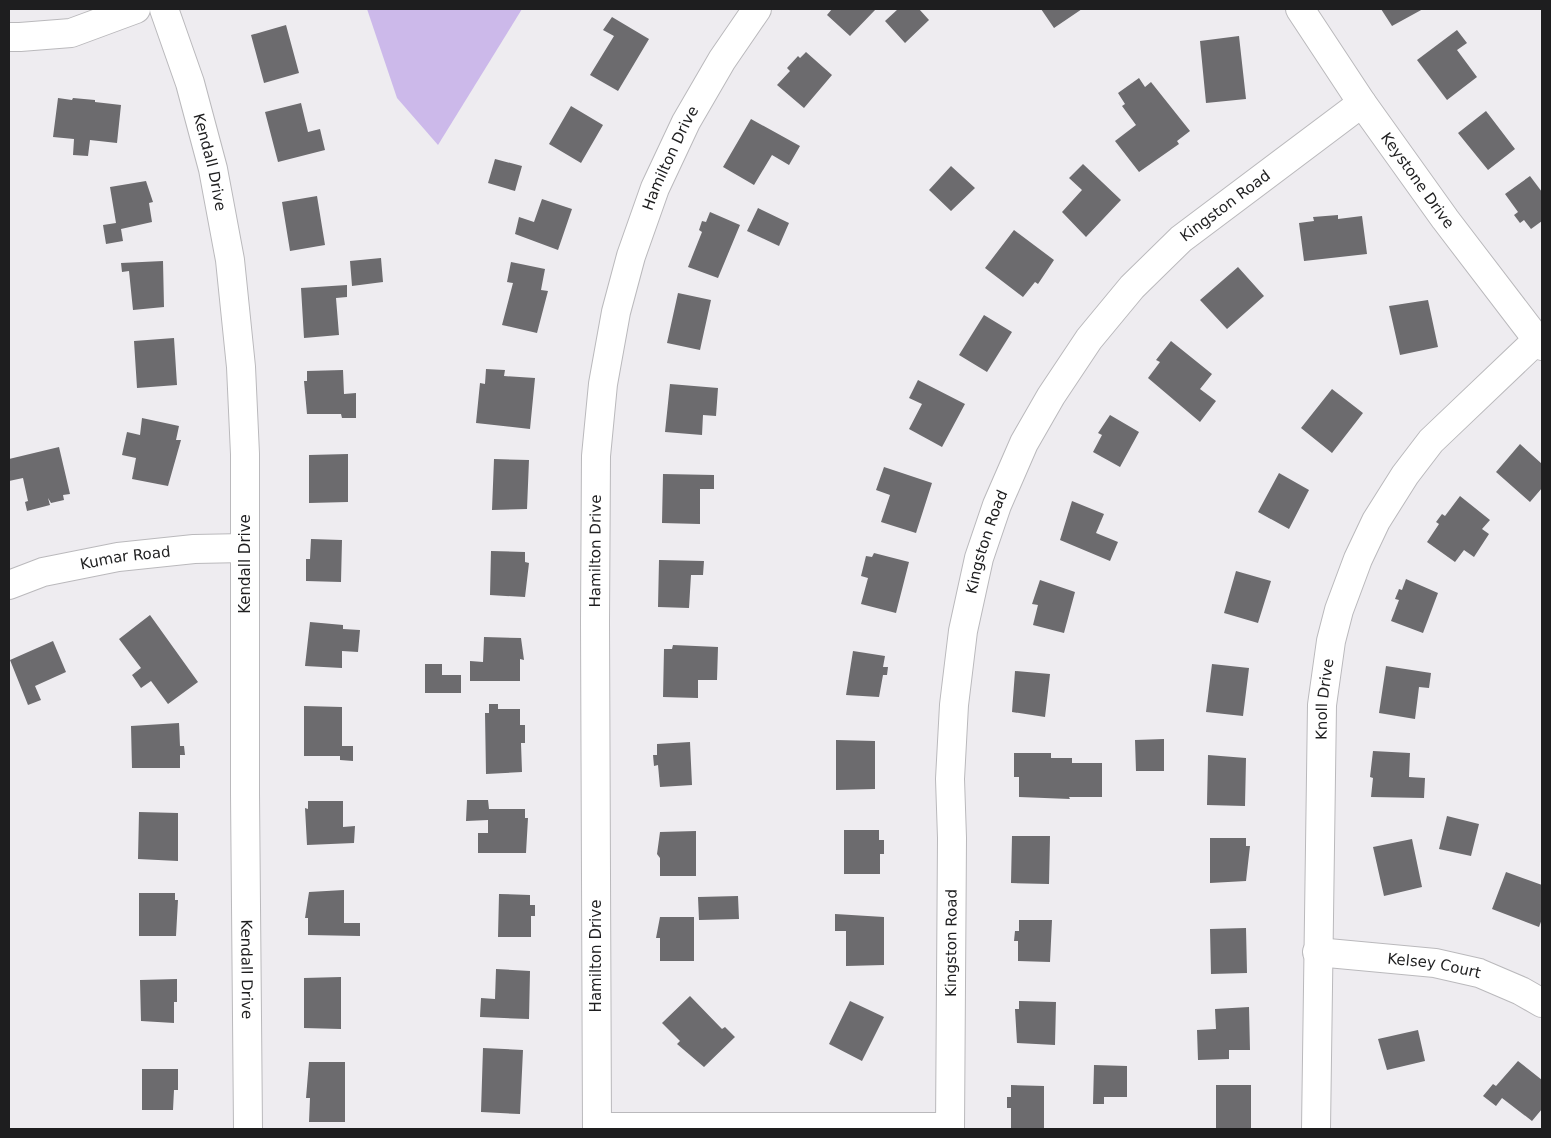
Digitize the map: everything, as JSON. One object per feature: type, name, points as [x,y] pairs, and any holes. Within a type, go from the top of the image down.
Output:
[{"type":"street","points":[[9,37],[71,33],[136,9]]},
{"type":"street","name":"Kendall Drive","points":[[164,9],[190,83],[213,169],[230,260],[241,368],[245,454],[245,804],[248,1129]]},
{"type":"street","name":"Hamilton Drive","points":[[597,1128],[596,456],[603,384],[616,312],[631,256],[655,188],[686,122],[722,60],[757,9]]},
{"type":"street","name":"Keystone Drive","points":[[1300,9],[1362,103],[1446,219],[1540,343]]},
{"type":"street","name":"Kingston Road","points":[[950,1128],[952,838],[950,778],[954,704],[963,631],[979,558],[997,505],[1024,443],[1051,396],[1089,339],[1132,287],[1181,240],[1362,103]]},
{"type":"street","name":"Knoll Drive","points":[[1316,1129],[1322,705],[1331,641],[1342,601],[1376,521],[1405,475],[1431,441],[1540,343]]},
{"type":"street","name":"Kumar Road","points":[[9,585],[43,572],[118,557],[194,549],[245,548]]},
{"type":"street","name":"Kelsey Court","points":[[1318,952],[1435,963],[1479,974],[1521,991],[1542,1003]]},
{"type":"street","points":[[597,1128],[950,1128]]},
{"type":"shaded area","points":[[367,9],[522,9],[438,145],[397,98]]},
{"type":"building","points":[[832,9],[876,9],[850,36],[827,15]]},
{"type":"building","points":[[898,9],[919,9],[929,20],[905,43],[885,21]]},
{"type":"building","points":[[1041,9],[1082,9],[1054,28]]},
{"type":"building","points":[[1381,9],[1423,9],[1392,26]]},
{"type":"building","points":[[612,17],[649,39],[618,91],[590,75],[614,36],[603,30]]},
{"type":"building","points":[[286,25],[299,73],[264,83],[251,35]]},
{"type":"building","points":[[1457,30],[1467,43],[1457,50],[1477,77],[1447,100],[1417,60]]},
{"type":"building","points":[[1239,36],[1246,99],[1206,103],[1200,41]]},
{"type":"building","points":[[806,52],[832,75],[804,108],[777,85],[790,71],[787,68],[798,56],[800,58]]},
{"type":"building","points":[[1139,78],[1145,87],[1151,82],[1190,131],[1177,141],[1179,144],[1139,172],[1115,141],[1136,125],[1122,106],[1125,104],[1118,93]]},
{"type":"building","points":[[58,98],[95,100],[95,102],[121,105],[117,143],[90,140],[88,156],[73,155],[74,139],[53,137]]},
{"type":"building","points":[[301,103],[308,132],[320,129],[325,150],[278,162],[265,112]]},
{"type":"building","points":[[571,106],[603,125],[581,163],[549,144]]},
{"type":"building","points":[[1486,111],[1515,149],[1488,170],[1458,133]]},
{"type":"building","points":[[751,119],[800,146],[789,165],[772,155],[754,185],[723,167]]},
{"type":"building","points":[[495,159],[522,166],[515,191],[488,183]]},
{"type":"building","points":[[1083,164],[1121,200],[1086,237],[1062,212],[1082,190],[1069,178]]},
{"type":"building","points":[[951,166],[975,188],[951,211],[929,190]]},
{"type":"building","points":[[1530,176],[1542,192],[1542,221],[1531,229],[1524,220],[1520,223],[1514,215],[1518,212],[1505,194]]},
{"type":"building","points":[[146,181],[153,202],[149,203],[152,222],[121,229],[123,241],[106,244],[103,225],[116,223],[110,187]]},
{"type":"building","points":[[317,196],[325,245],[290,251],[282,202]]},
{"type":"building","points":[[542,199],[572,209],[558,250],[515,234],[519,217],[534,222]]},
{"type":"building","points":[[758,208],[789,223],[779,246],[747,231]]},
{"type":"building","points":[[710,212],[740,225],[718,278],[688,267],[702,232],[699,230],[702,221],[706,222]]},
{"type":"building","points":[[1338,215],[1338,219],[1362,216],[1367,254],[1304,261],[1299,223],[1314,221],[1313,217]]},
{"type":"building","points":[[1014,230],[1054,260],[1038,284],[1035,282],[1023,297],[985,268]]},
{"type":"building","points":[[381,258],[383,282],[352,286],[350,261]]},
{"type":"building","points":[[163,261],[164,307],[133,310],[129,271],[122,272],[121,263]]},
{"type":"building","points":[[511,262],[545,269],[541,290],[548,291],[537,333],[502,325],[513,283],[507,282]]},
{"type":"building","points":[[1238,267],[1264,296],[1227,329],[1200,300]]},
{"type":"building","points":[[347,285],[347,297],[336,298],[339,335],[304,338],[301,288]]},
{"type":"building","points":[[678,293],[711,300],[700,350],[667,343]]},
{"type":"building","points":[[1428,300],[1438,347],[1400,355],[1389,306]]},
{"type":"building","points":[[984,315],[1012,332],[987,372],[959,355]]},
{"type":"building","points":[[174,338],[177,385],[137,388],[134,341]]},
{"type":"building","points":[[1171,341],[1212,374],[1200,389],[1216,401],[1200,422],[1148,378],[1160,362],[1156,360]]},
{"type":"building","points":[[486,369],[505,370],[504,376],[535,378],[530,429],[476,423],[480,383],[485,384]]},
{"type":"building","points":[[343,370],[344,394],[356,393],[356,418],[342,418],[341,414],[307,414],[304,381],[307,381],[307,371]]},
{"type":"building","points":[[918,380],[965,404],[942,447],[909,429],[922,404],[909,398]]},
{"type":"building","points":[[670,384],[718,388],[716,416],[703,415],[702,435],[665,432]]},
{"type":"building","points":[[1332,389],[1363,413],[1332,453],[1301,428]]},
{"type":"building","points":[[1110,415],[1139,432],[1120,467],[1093,452],[1102,435],[1098,433]]},
{"type":"building","points":[[142,418],[179,426],[176,440],[181,440],[168,486],[132,479],[136,458],[122,455],[127,432],[140,435]]},
{"type":"building","points":[[1520,444],[1542,464],[1542,488],[1530,502],[1496,472]]},
{"type":"building","points":[[59,447],[70,494],[63,495],[64,500],[51,503],[48,498],[50,505],[27,511],[25,502],[28,501],[23,478],[9,481],[9,459]]},
{"type":"building","points":[[348,454],[348,502],[309,503],[309,455]]},
{"type":"building","points":[[494,459],[529,460],[527,509],[492,510]]},
{"type":"building","points":[[884,467],[932,483],[916,533],[881,522],[890,495],[876,490]]},
{"type":"building","points":[[1279,473],[1309,490],[1289,529],[1258,512]]},
{"type":"building","points":[[663,474],[714,475],[714,489],[700,489],[700,524],[662,523]]},
{"type":"building","points":[[1460,496],[1490,520],[1482,529],[1489,534],[1474,557],[1464,550],[1455,562],[1427,542],[1439,524],[1436,522],[1442,514],[1445,516]]},
{"type":"building","points":[[1072,501],[1104,514],[1096,533],[1118,542],[1110,561],[1060,540]]},
{"type":"building","points":[[311,539],[342,540],[341,582],[306,581],[306,559],[310,559]]},
{"type":"building","points":[[491,551],[525,552],[525,562],[529,563],[525,597],[490,595]]},
{"type":"building","points":[[874,553],[909,562],[896,613],[861,604],[868,578],[861,576],[866,556],[872,557]]},
{"type":"building","points":[[659,560],[704,561],[703,575],[691,575],[689,608],[658,607]]},
{"type":"building","points":[[1236,571],[1271,581],[1258,623],[1224,613]]},
{"type":"building","points":[[1406,579],[1438,593],[1423,633],[1391,621],[1399,600],[1395,599],[1399,589],[1402,590]]},
{"type":"building","points":[[1040,580],[1075,592],[1064,633],[1033,625],[1038,605],[1032,604]]},
{"type":"building","points":[[150,615],[198,682],[168,704],[151,681],[141,688],[132,675],[141,668],[119,639]]},
{"type":"building","points":[[310,622],[343,625],[343,629],[360,630],[358,652],[342,651],[342,668],[305,666]]},
{"type":"building","points":[[484,637],[521,638],[524,660],[520,659],[520,681],[470,681],[470,661],[483,662]]},
{"type":"building","points":[[53,641],[66,672],[35,686],[41,700],[28,705],[10,660]]},
{"type":"building","points":[[673,645],[718,647],[717,680],[698,680],[698,698],[663,697],[664,649],[672,649]]},
{"type":"building","points":[[853,651],[885,656],[883,667],[888,667],[887,675],[883,675],[879,697],[846,695]]},
{"type":"building","points":[[425,664],[442,664],[442,675],[461,675],[461,693],[425,693]]},
{"type":"building","points":[[1212,664],[1249,668],[1243,716],[1206,712]]},
{"type":"building","points":[[1386,666],[1431,673],[1429,688],[1419,687],[1415,719],[1379,713]]},
{"type":"building","points":[[1015,671],[1050,674],[1045,717],[1012,712]]},
{"type":"building","points":[[489,704],[498,704],[498,709],[520,709],[520,725],[525,725],[525,743],[521,743],[522,772],[486,774],[485,713],[489,713]]},
{"type":"building","points":[[304,706],[342,707],[342,746],[353,746],[353,761],[340,760],[340,756],[304,756]]},
{"type":"building","points":[[179,723],[180,746],[184,746],[185,755],[180,755],[180,768],[132,768],[131,726]]},
{"type":"building","points":[[1164,739],[1164,771],[1136,771],[1135,740]]},
{"type":"building","points":[[836,740],[875,741],[875,789],[836,790]]},
{"type":"building","points":[[690,742],[692,785],[660,787],[658,765],[654,766],[653,755],[657,755],[657,744]]},
{"type":"building","points":[[1373,751],[1410,753],[1409,777],[1425,778],[1424,798],[1371,797],[1373,778],[1370,777]]},
{"type":"building","points":[[1014,753],[1051,753],[1051,758],[1072,758],[1072,763],[1102,763],[1102,797],[1069,797],[1070,799],[1019,797],[1019,777],[1014,777]]},
{"type":"building","points":[[1208,755],[1246,758],[1245,806],[1207,805]]},
{"type":"building","points":[[467,800],[488,800],[489,809],[525,809],[525,818],[528,818],[526,853],[478,853],[478,833],[488,833],[488,820],[466,821]]},
{"type":"building","points":[[308,801],[343,801],[343,827],[355,826],[354,843],[307,845],[305,808],[308,809]]},
{"type":"building","points":[[139,812],[178,813],[178,861],[138,859]]},
{"type":"building","points":[[1447,816],[1479,824],[1471,856],[1439,849]]},
{"type":"building","points":[[844,830],[879,830],[879,840],[884,840],[884,854],[880,854],[880,874],[844,874]]},
{"type":"building","points":[[696,831],[696,876],[660,876],[660,858],[657,854],[660,832]]},
{"type":"building","points":[[1012,836],[1050,836],[1049,884],[1011,883]]},
{"type":"building","points":[[1210,838],[1246,838],[1246,846],[1250,846],[1246,881],[1210,883]]},
{"type":"building","points":[[1412,839],[1422,887],[1384,896],[1373,847]]},
{"type":"building","points":[[1506,872],[1542,885],[1542,919],[1539,927],[1492,909]]},
{"type":"building","points":[[344,890],[344,923],[360,923],[360,936],[308,935],[308,918],[305,918],[309,892]]},
{"type":"building","points":[[139,893],[175,893],[175,900],[178,900],[176,936],[139,936]]},
{"type":"building","points":[[499,894],[530,895],[530,905],[535,905],[535,916],[531,916],[531,937],[498,937]]},
{"type":"building","points":[[738,896],[739,919],[699,920],[698,897]]},
{"type":"building","points":[[835,914],[884,917],[884,965],[846,966],[846,931],[835,931]]},
{"type":"building","points":[[660,917],[694,917],[694,961],[660,961],[660,938],[656,938]]},
{"type":"building","points":[[1019,920],[1052,920],[1050,962],[1018,961],[1018,941],[1014,941],[1015,931],[1019,931]]},
{"type":"building","points":[[1246,928],[1247,973],[1211,974],[1210,929]]},
{"type":"building","points":[[496,969],[530,971],[529,1019],[480,1017],[481,998],[495,999]]},
{"type":"building","points":[[341,977],[341,1029],[304,1028],[304,978]]},
{"type":"building","points":[[177,979],[177,1002],[174,1002],[174,1023],[141,1021],[140,980]]},
{"type":"building","points":[[690,996],[722,1029],[725,1027],[735,1037],[704,1067],[677,1044],[680,1041],[662,1023]]},
{"type":"building","points":[[850,1001],[884,1017],[862,1061],[829,1044]]},
{"type":"building","points":[[1019,1001],[1056,1002],[1055,1045],[1017,1043],[1015,1009],[1019,1009]]},
{"type":"building","points":[[1249,1007],[1250,1050],[1229,1050],[1229,1059],[1198,1060],[1197,1030],[1216,1029],[1215,1009]]},
{"type":"building","points":[[1418,1030],[1425,1061],[1387,1070],[1378,1039]]},
{"type":"building","points":[[483,1048],[523,1050],[520,1114],[481,1112]]},
{"type":"building","points":[[1518,1061],[1542,1080],[1542,1109],[1532,1121],[1502,1098],[1496,1106],[1483,1096],[1493,1084],[1496,1086]]},
{"type":"building","points":[[309,1062],[345,1062],[345,1122],[309,1122],[310,1098],[306,1098]]},
{"type":"building","points":[[1094,1065],[1127,1066],[1127,1097],[1104,1097],[1104,1104],[1093,1104]]},
{"type":"building","points":[[142,1069],[178,1069],[178,1090],[174,1090],[173,1110],[142,1110]]},
{"type":"building","points":[[1011,1085],[1044,1086],[1044,1129],[1011,1128],[1011,1108],[1007,1108],[1007,1097],[1011,1097]]},
{"type":"building","points":[[1216,1085],[1251,1085],[1251,1129],[1216,1129]]}]
